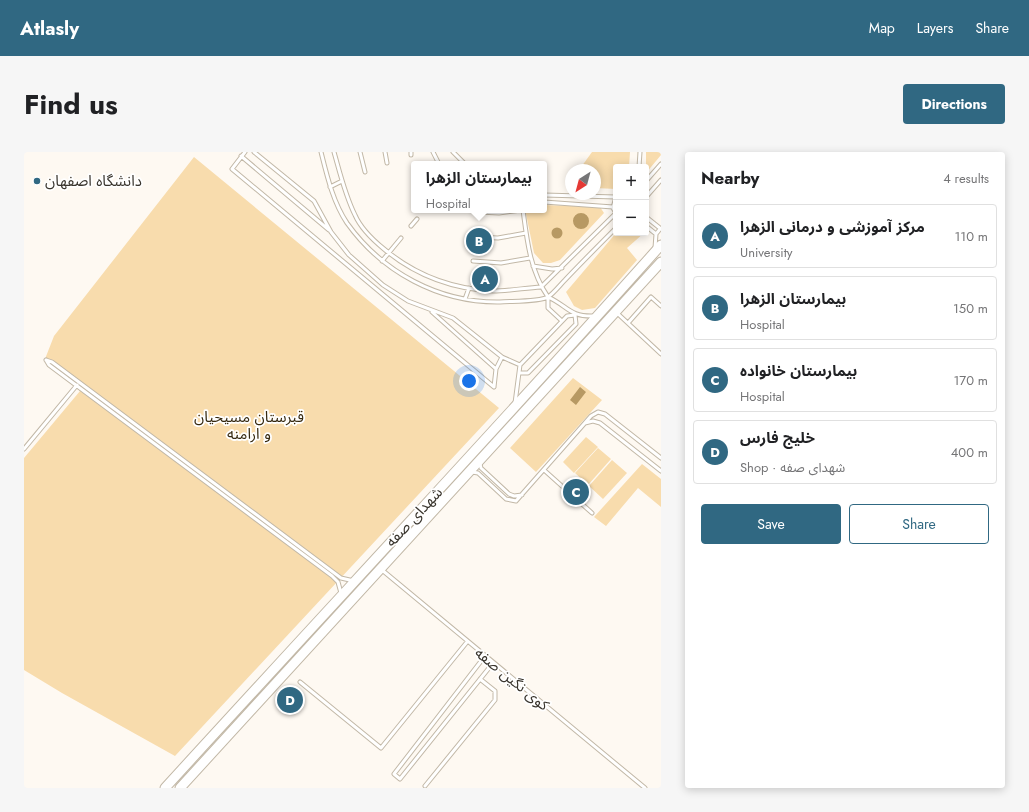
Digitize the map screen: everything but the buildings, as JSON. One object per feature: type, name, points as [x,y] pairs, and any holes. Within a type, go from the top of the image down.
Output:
[{"type":"main road","name":"شهدای صفه","points":[[164,788],[514,409],[658,248]]},
{"type":"main road","name":"شهدای صفه","points":[[180,788],[661,262]]},
{"type":"main road","points":[[279,662],[288,670]]},
{"type":"lane","points":[[245,152],[232,169],[494,387],[496,369],[502,357]]},
{"type":"lane","points":[[254,152],[314,201],[331,231],[349,255],[383,285],[408,301],[431,311],[453,318],[502,357],[520,365]]},
{"type":"lane","points":[[321,152],[330,187],[347,222],[369,248],[382,261],[402,275],[424,287],[456,298],[504,302],[524,301],[548,297],[613,231]]},
{"type":"lane","points":[[334,152],[342,181],[355,216],[369,236],[406,266],[426,276],[459,287],[493,291],[541,287],[562,268],[613,216]]},
{"type":"lane","points":[[360,152],[364,172]]},
{"type":"lane","points":[[385,152],[387,163]]},
{"type":"lane","points":[[433,152],[438,161]]},
{"type":"lane","points":[[454,152],[462,161]]},
{"type":"lane","points":[[639,164],[640,152]]},
{"type":"lane","points":[[241,156],[331,231]]},
{"type":"lane","points":[[649,178],[661,164]]},
{"type":"lane","points":[[649,194],[661,180]]},
{"type":"lane","points":[[330,187],[342,181]]},
{"type":"lane","points":[[547,195],[613,197]]},
{"type":"lane","points":[[547,202],[613,207]]},
{"type":"lane","points":[[520,373],[528,373],[576,324],[575,315],[548,297],[541,287],[530,258],[523,213]]},
{"type":"lane","points":[[411,226],[417,219]]},
{"type":"lane","points":[[649,219],[661,229],[656,234]]},
{"type":"lane","points":[[649,228],[656,234],[658,248]]},
{"type":"lane","points":[[478,237],[498,238],[526,233]]},
{"type":"lane","points":[[382,261],[401,238]]},
{"type":"lane","points":[[473,261],[501,263],[530,258]]},
{"type":"lane","points":[[533,266],[552,269],[562,268]]},
{"type":"lane","points":[[465,299],[469,288]]},
{"type":"lane","points":[[548,297],[548,308],[562,321]]},
{"type":"lane","points":[[628,323],[651,297],[661,306]]},
{"type":"lane","points":[[431,311],[496,369]]},
{"type":"lane","points":[[616,312],[661,354]]},
{"type":"lane","points":[[514,409],[520,365],[567,316],[596,316]]},
{"type":"lane","points":[[341,595],[338,582],[332,576],[78,384],[52,362],[46,360],[49,365],[78,384],[341,578],[354,581]]},
{"type":"lane","points":[[24,449],[78,384]]},
{"type":"lane","points":[[468,473],[478,473],[510,501],[516,501],[585,422],[595,413],[603,413],[661,458]]},
{"type":"lane","points":[[585,422],[593,421],[600,423],[661,471]]},
{"type":"lane","points":[[480,461],[481,468],[509,494],[514,496],[522,495]]},
{"type":"lane","points":[[544,470],[592,513]]},
{"type":"lane","name":"کوی نگین صفه","points":[[381,569],[467,642],[645,788]]},
{"type":"lane","points":[[300,682],[381,748],[467,642]]},
{"type":"lane","points":[[485,656],[394,774],[400,779],[493,663]]},
{"type":"lane","points":[[425,786],[495,700],[494,691],[480,679]]},
{"type":"green space","points":[[592,152],[630,152],[629,164],[613,164],[613,189],[601,188],[601,164],[583,164]]},
{"type":"green space","points":[[646,152],[661,152],[661,155],[649,169],[649,164],[646,164]]},
{"type":"green space","name":"قبرستان مسیحیان و ارامنه","points":[[194,157],[499,408],[175,756],[24,670],[24,458],[80,391],[48,366],[45,359],[54,336]]},
{"type":"green space","points":[[547,205],[600,207],[604,213],[560,260],[551,263],[543,263],[534,253],[526,214],[547,213]]},
{"type":"green space","points":[[613,236],[641,236],[627,248],[637,260],[595,308],[582,310],[574,306],[566,292]]},
{"type":"green space","points":[[573,378],[602,400],[536,472],[510,448]]},
{"type":"green space","points":[[586,437],[598,447],[574,473],[563,462]]},
{"type":"green space","points":[[598,448],[611,459],[588,485],[575,473]]},
{"type":"green space","points":[[612,460],[627,473],[603,499],[589,486]]},
{"type":"green space","points":[[642,464],[661,479],[661,507],[638,488],[606,526],[594,517]]},
{"type":"shaded area","points":[[581,213],[587,215],[589,221],[587,227],[581,229],[575,227],[573,221],[575,215]]},
{"type":"shaded area","points":[[555,228],[559,228],[561,229],[561,237],[555,238],[552,235],[552,231]]},
{"type":"shaded area","points":[[580,387],[586,392],[576,405],[570,400]]},
{"type":"place","name":"دانشگاه اصفهان","points":[[37,181]]},
{"type":"place","name":"بیمارستان الزهرا","points":[[479,241]]},
{"type":"place","name":"مرکز آموزشی و درمانی الزهرا","points":[[485,279]]},
{"type":"place","name":"بیمارستان خانواده","points":[[576,492]]},
{"type":"place","name":"خلیج فارس","points":[[290,700]]}]
